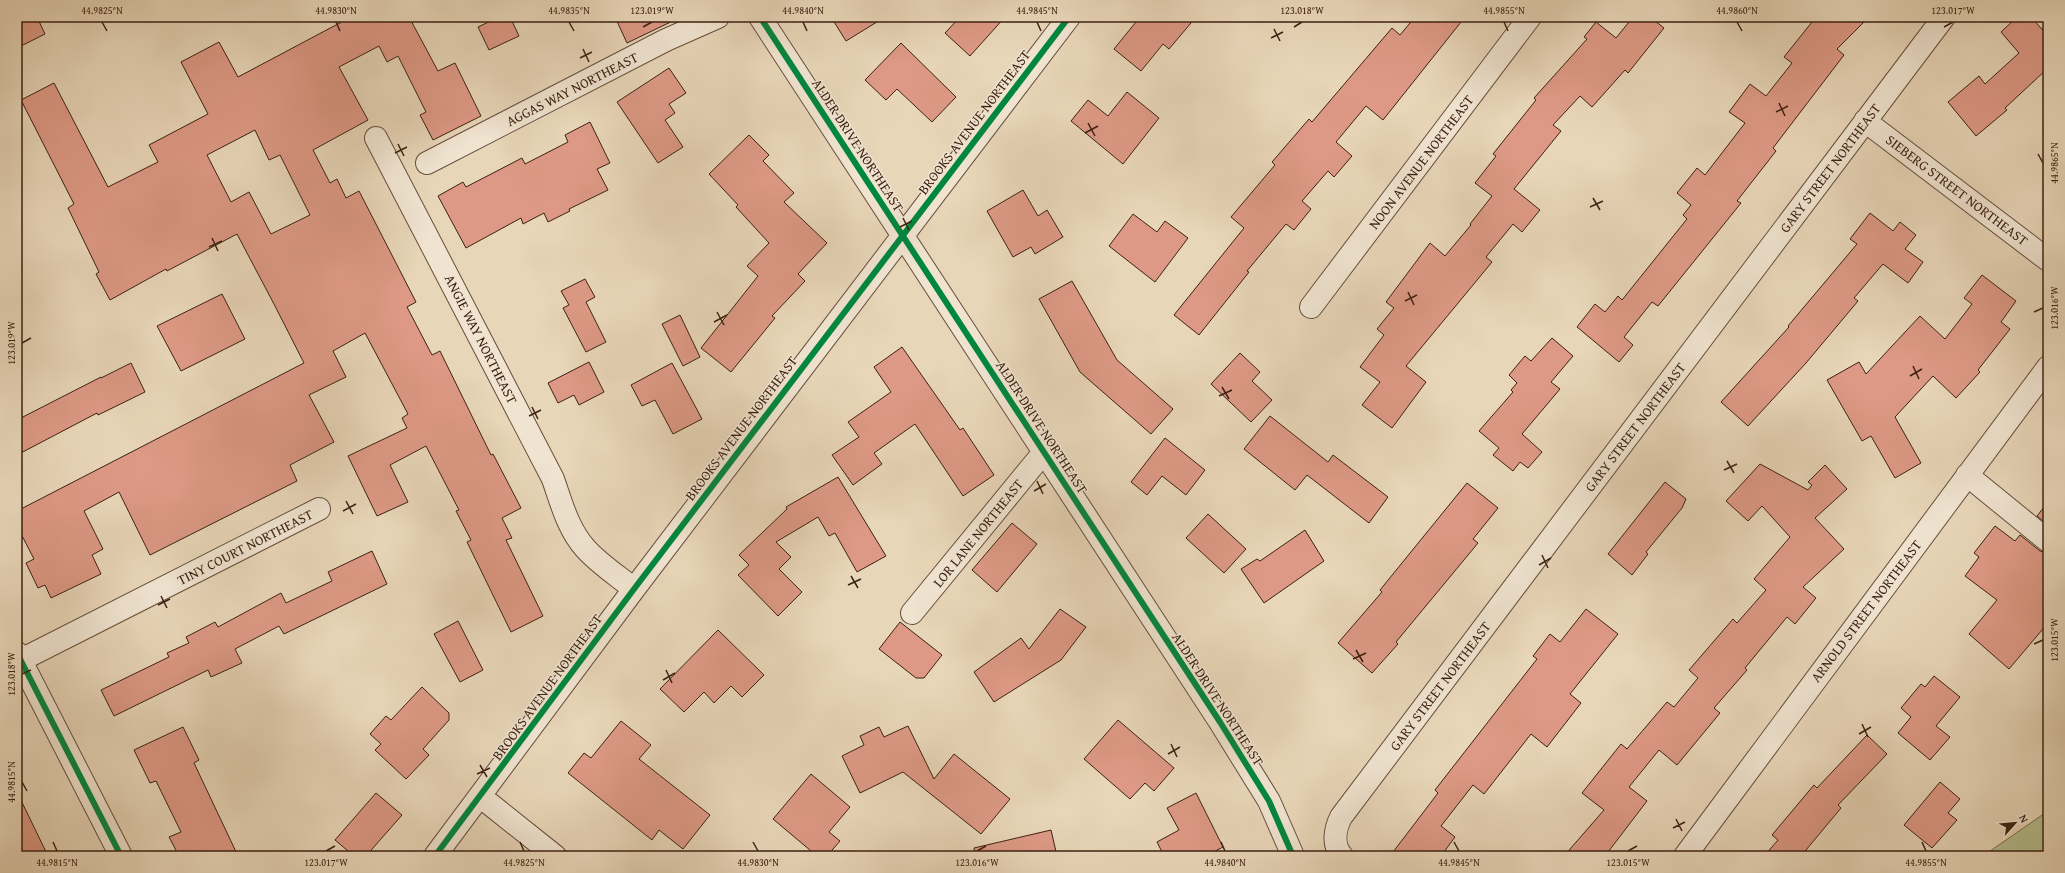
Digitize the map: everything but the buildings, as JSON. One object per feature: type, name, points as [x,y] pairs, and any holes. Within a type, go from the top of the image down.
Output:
[{"type":"street","name":"AGGAS WAY NORTHEAST","points":[[427,163],[666,40],[718,17]]},
{"type":"street","name":"ALDER DRIVE NORTHEAST","points":[[760,17],[1241,755],[1269,801],[1293,856]]},
{"type":"street","name":"BROOKS AVENUE NORTHEAST","points":[[436,856],[634,589],[1069,17]]},
{"type":"street","name":"NOON AVENUE NORTHEAST","points":[[1311,307],[1530,17]]},
{"type":"street","name":"GARY STREET NORTHEAST","points":[[1338,848],[1337,825],[1341,817],[1944,17]]},
{"type":"street","name":"SIEBERG STREET NORTHEAST","points":[[1865,121],[2048,260]]},
{"type":"street","name":"ANGIE WAY NORTHEAST","points":[[376,138],[553,479],[572,527],[584,547],[598,561],[634,589]]},
{"type":"street","name":"ARNOLD STREET NORTHEAST","points":[[1685,856],[1966,475],[2048,367]]},
{"type":"street","name":"LOR LANE NORTHEAST","points":[[912,614],[1044,452]]},
{"type":"street","points":[[1966,475],[2048,541]]},
{"type":"street","name":"TINY COURT NORTHEAST","points":[[19,656],[319,510]]},
{"type":"street","points":[[19,656],[121,856]]},
{"type":"street","points":[[481,797],[555,856]]},
{"type":"green space","points":[[2048,811],[2048,856],[1983,856]]},
{"type":"cycle path","points":[[760,17],[1220,722],[1269,801],[1293,856]]},
{"type":"cycle path","points":[[435,856],[634,589],[1069,17]]},
{"type":"cycle path","points":[[17,653],[121,856]]}]
